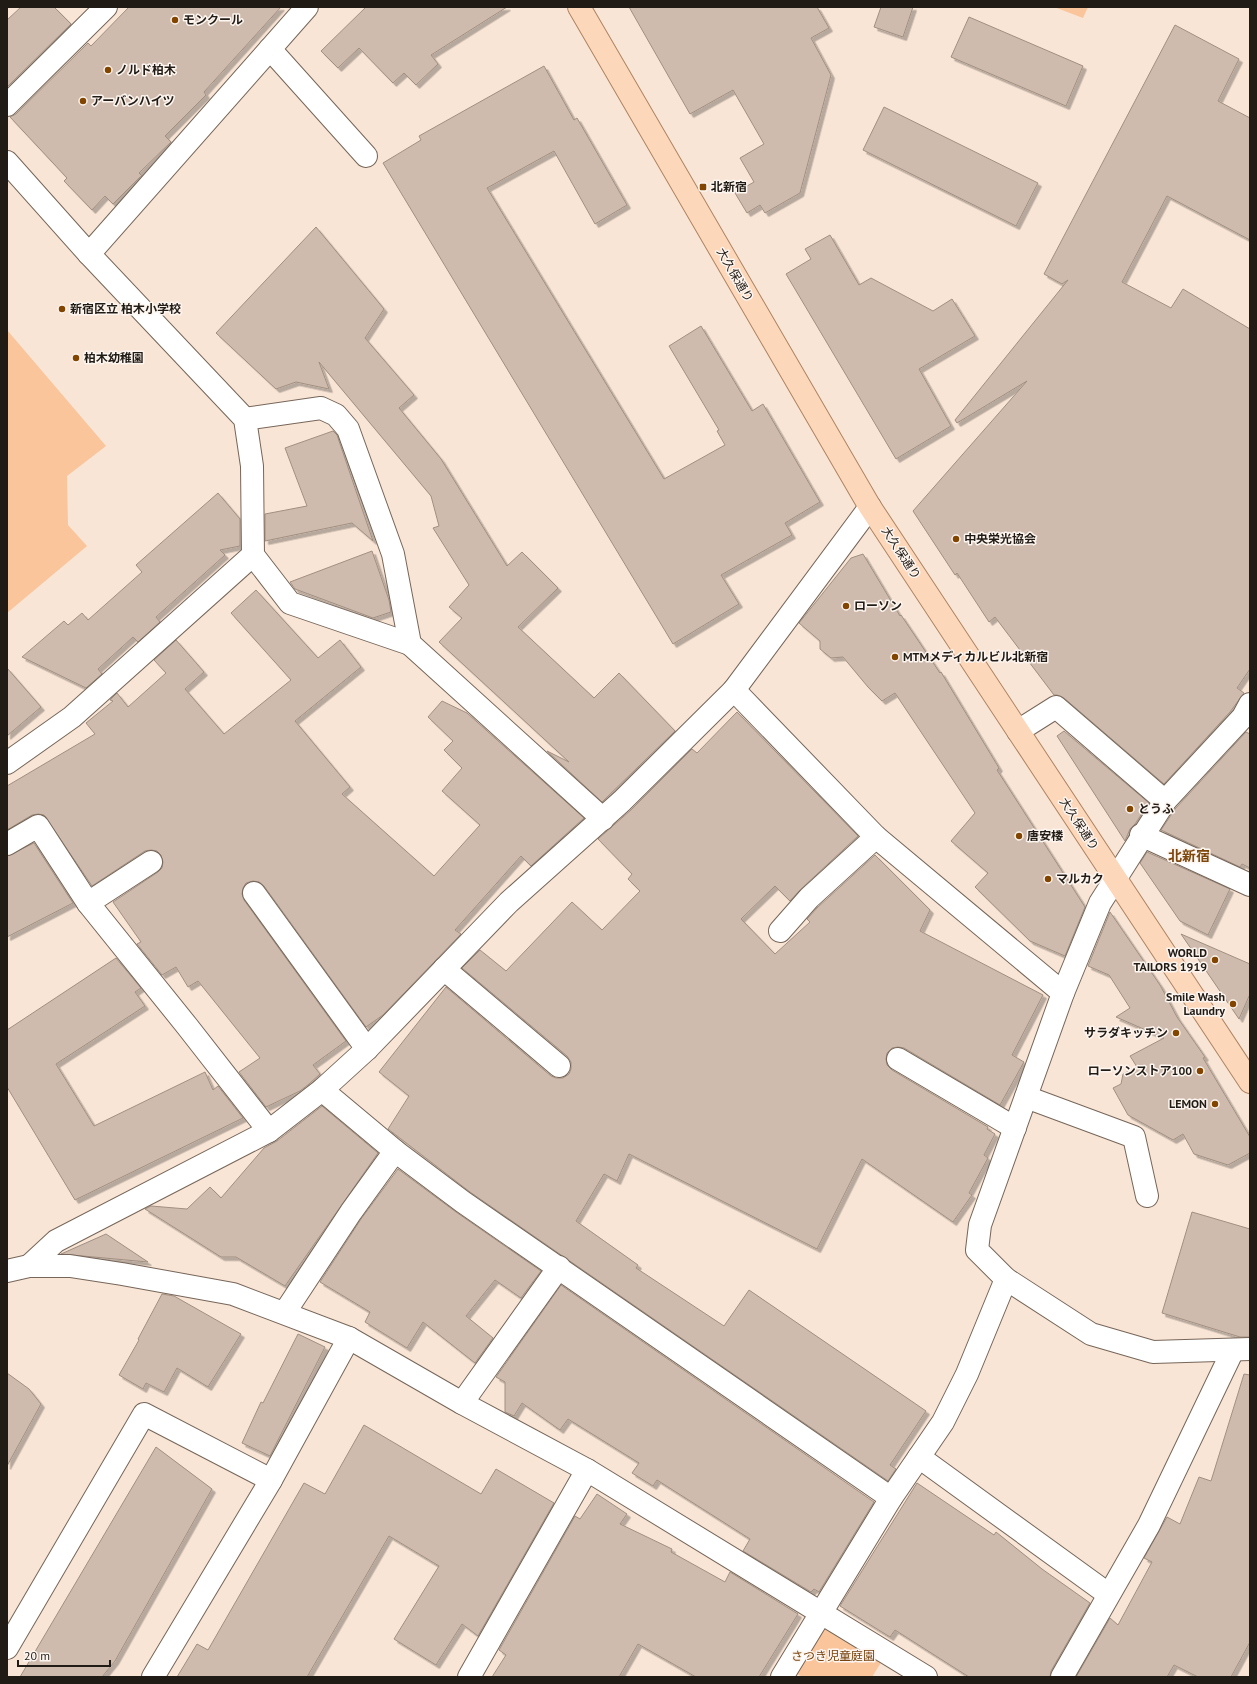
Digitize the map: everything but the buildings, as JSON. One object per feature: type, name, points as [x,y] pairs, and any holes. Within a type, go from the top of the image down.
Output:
[{"type":"main road","name":"大久保通り","points":[[579,7],[870,507],[1250,1082]]},
{"type":"street","points":[[7,105],[106,7]]},
{"type":"street","points":[[89,254],[307,7]]},
{"type":"street","points":[[270,49],[366,156]]},
{"type":"street","points":[[7,162],[89,254],[245,419],[252,466],[252,555],[290,603],[410,644],[603,819]]},
{"type":"street","points":[[245,419],[321,408],[336,415],[348,429],[393,554],[410,644]]},
{"type":"street","points":[[29,1266],[56,1241],[269,1131],[322,1090],[367,1049],[509,902],[603,819],[734,690],[870,507]]},
{"type":"street","points":[[7,763],[72,718],[252,555]]},
{"type":"street","points":[[734,690],[876,837],[1063,993]]},
{"type":"street","points":[[1018,731],[1056,707],[1165,801]]},
{"type":"street","points":[[1062,1677],[1108,1594],[1149,1525],[1242,1350],[1154,1352],[1091,1334],[1006,1279],[977,1250],[980,1225],[1063,993],[1100,903],[1116,880],[1141,835],[1165,801],[1248,714]]},
{"type":"street","points":[[7,844],[38,826],[88,903],[269,1131]]},
{"type":"street","points":[[1141,835],[1250,885]]},
{"type":"street","points":[[780,931],[809,898],[876,837]]},
{"type":"street","points":[[88,903],[151,862]]},
{"type":"street","points":[[254,893],[367,1049]]},
{"type":"street","points":[[444,969],[559,1066]]},
{"type":"street","points":[[898,1059],[1015,1128]]},
{"type":"street","points":[[322,1090],[395,1151],[463,1202],[559,1267],[890,1498]]},
{"type":"street","points":[[1026,1097],[1134,1137],[1147,1196]]},
{"type":"street","points":[[285,1312],[351,1212],[395,1151]]},
{"type":"street","points":[[7,1271],[29,1266],[70,1266],[226,1292],[285,1312],[349,1338],[462,1403],[587,1470],[926,1677]]},
{"type":"street","points":[[462,1403],[559,1267]]},
{"type":"street","points":[[782,1677],[890,1498],[943,1422],[967,1374],[1006,1279]]},
{"type":"street","points":[[153,1677],[271,1480],[349,1338]]},
{"type":"street","points":[[7,1648],[144,1414],[271,1480]]},
{"type":"street","points":[[919,1457],[1108,1594]]},
{"type":"street","points":[[469,1677],[587,1470]]},
{"type":"green space","points":[[1054,7],[1088,7],[1083,18]]},
{"type":"green space","points":[[7,330],[106,446],[67,476],[68,525],[87,546],[7,613]]},
{"type":"green space","name":"さつき児童庭園","points":[[826,1627],[882,1661],[872,1677],[803,1677],[797,1674]]},
{"type":"place","name":"モンクール","points":[[175,20]]},
{"type":"place","name":"ノルド柏木","points":[[108,70]]},
{"type":"place","name":"アーバンハイツ","points":[[83,101]]},
{"type":"place","name":"北新宿","points":[[703,187]]},
{"type":"place","name":"新宿区立 柏木小学校","points":[[62,309]]},
{"type":"place","name":"柏木幼稚園","points":[[76,358]]},
{"type":"place","name":"中央栄光協会","points":[[956,539]]},
{"type":"place","name":"ローソン","points":[[846,606]]},
{"type":"place","name":"MTMメディカルビル北新宿","points":[[895,657]]},
{"type":"place","name":"とうふ","points":[[1130,809]]},
{"type":"place","name":"唐安楼","points":[[1019,836]]},
{"type":"place","name":"マルカク","points":[[1048,879]]},
{"type":"place","name":"WORLD TAILORS 1919","points":[[1215,960]]},
{"type":"place","name":"Smile Wash Laundry","points":[[1233,1004]]},
{"type":"place","name":"サラダキッチン","points":[[1176,1033]]},
{"type":"place","name":"ローソンストア100","points":[[1200,1071]]},
{"type":"place","name":"LEMON","points":[[1215,1104]]},
{"type":"district","name":"北新宿","points":[[1189,856]]}]
